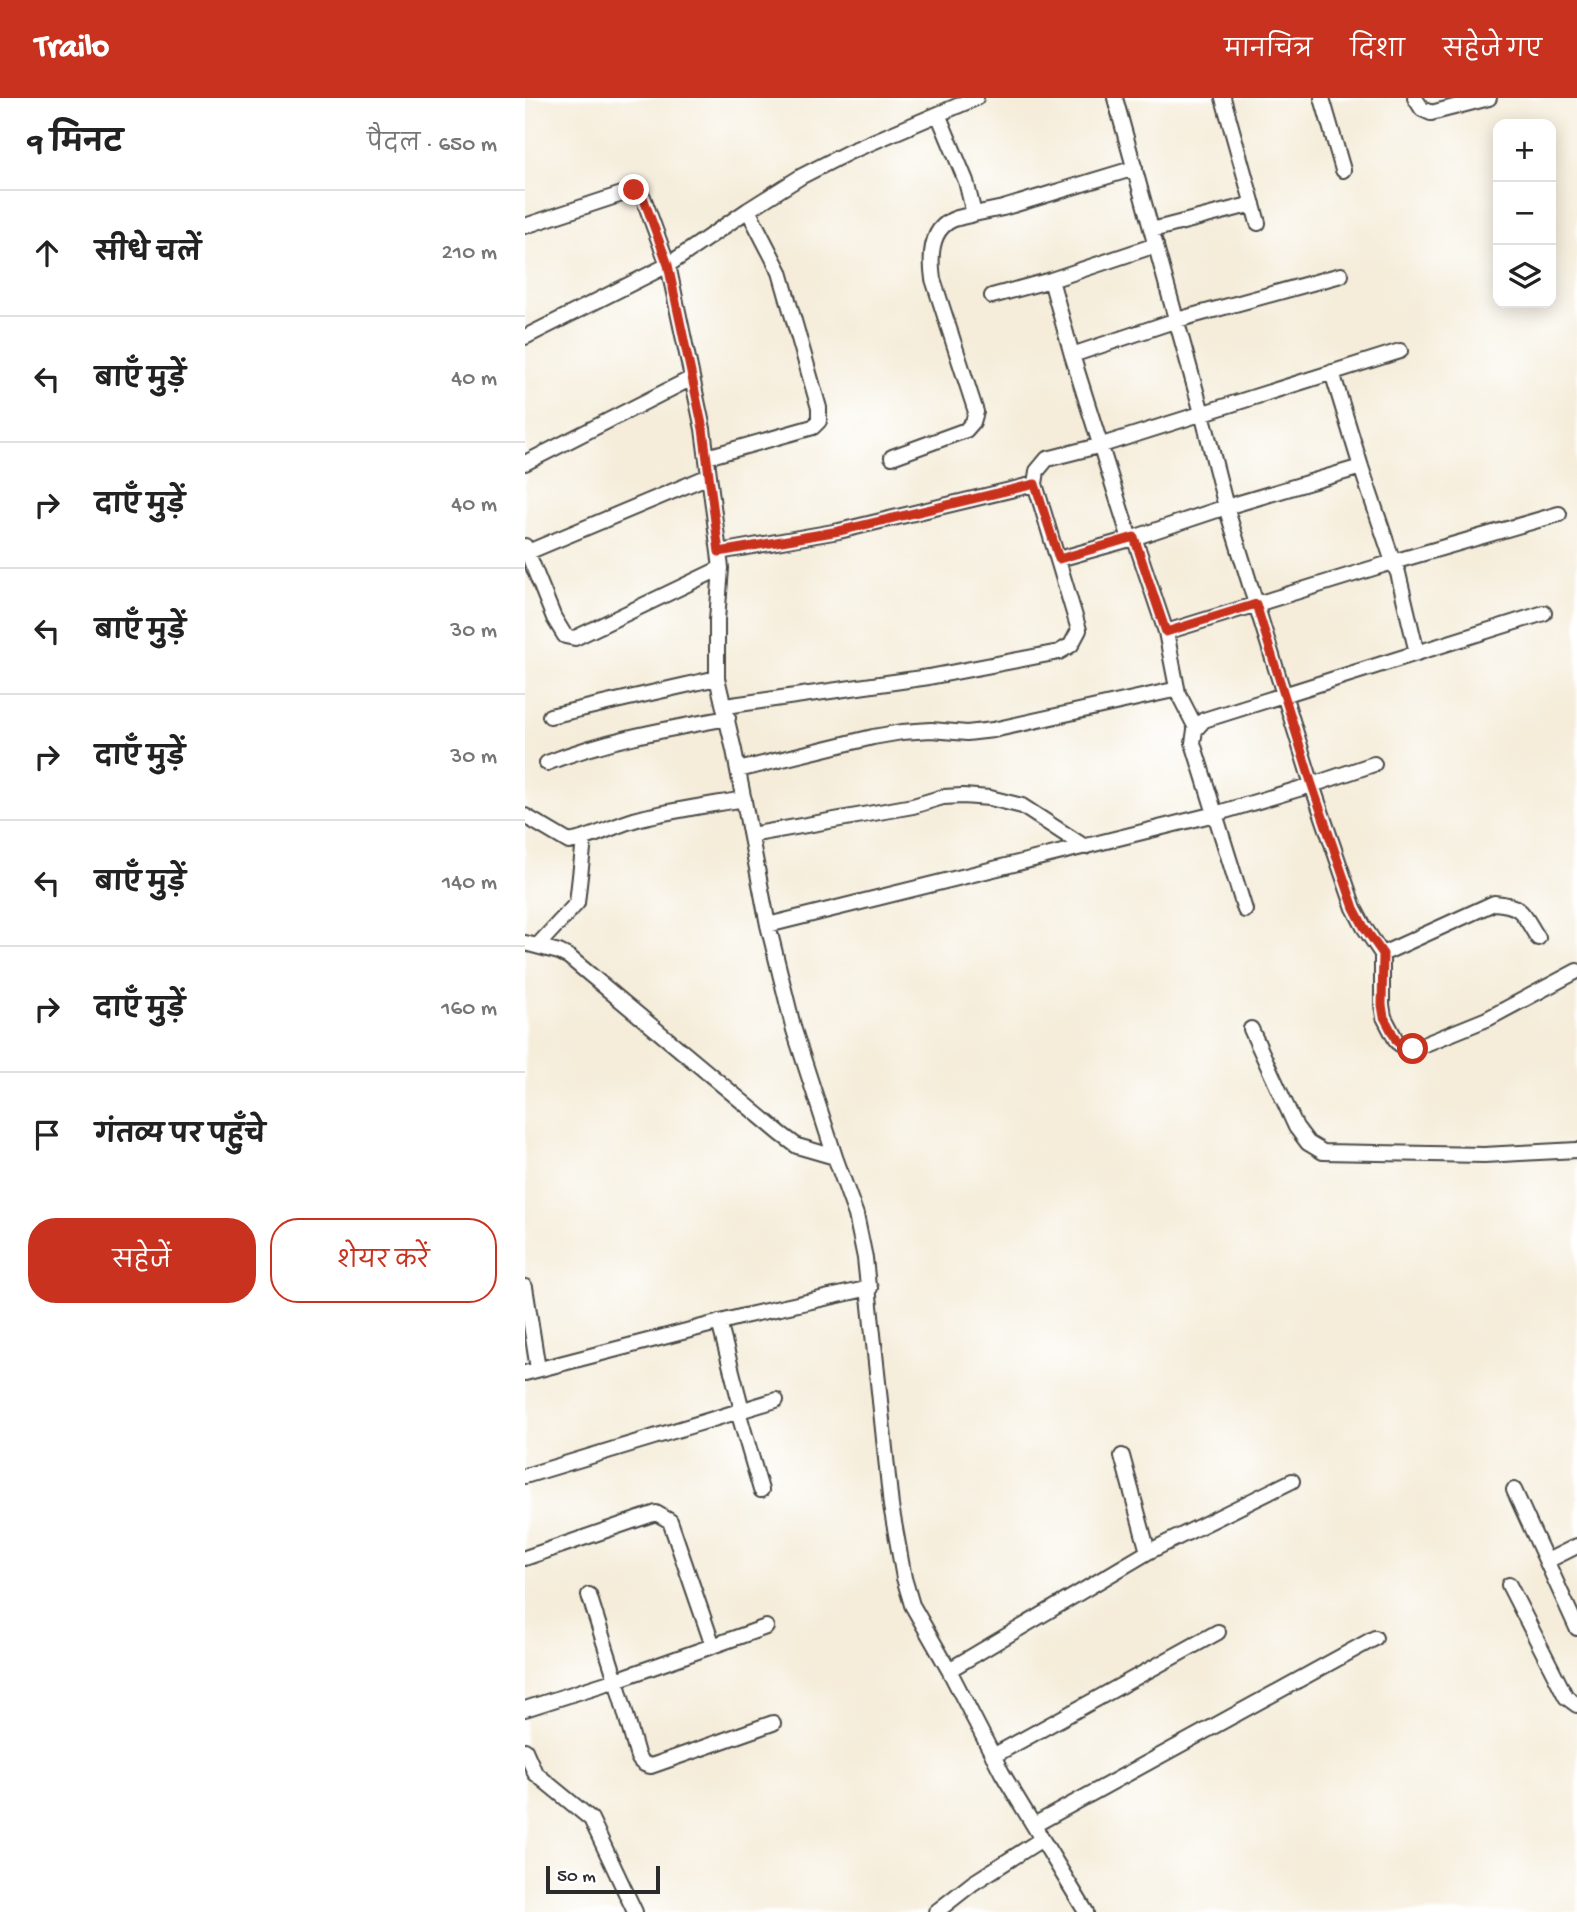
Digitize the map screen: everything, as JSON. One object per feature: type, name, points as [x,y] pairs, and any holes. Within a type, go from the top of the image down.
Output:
[{"type":"street","points":[[525,337],[668,265],[802,176],[849,152],[938,114],[953,102],[976,98]]},
{"type":"street","points":[[1115,98],[1226,507],[1312,785],[1354,908],[1383,954],[1382,1005],[1384,1017],[1397,1042],[1405,1048],[1413,1049],[1487,1019],[1577,971]]},
{"type":"street","points":[[1223,98],[1258,223]]},
{"type":"street","points":[[1322,98],[1343,170]]},
{"type":"street","points":[[1415,98],[1422,109],[1431,113],[1489,98]]},
{"type":"street","points":[[938,114],[966,181],[974,214]]},
{"type":"street","points":[[892,457],[966,430],[977,412],[933,279],[930,264],[938,231],[951,220],[1003,208],[1135,168]]},
{"type":"street","points":[[525,226],[634,190],[643,197],[668,265],[703,429],[722,568],[717,620],[717,678],[768,925],[795,1030],[856,1215],[870,1288],[891,1506],[904,1578],[912,1605],[993,1756],[1086,1912]]},
{"type":"street","points":[[1152,230],[1252,204]]},
{"type":"street","points":[[707,457],[813,427],[819,421],[820,408],[780,272],[748,210]]},
{"type":"street","points":[[992,296],[1051,280],[1156,245]]},
{"type":"street","points":[[1072,355],[1177,320],[1341,275]]},
{"type":"street","points":[[1051,280],[1072,355],[1166,632],[1178,693],[1196,728]]},
{"type":"street","points":[[547,763],[726,712],[1059,652],[1071,645],[1079,630],[1035,484],[1037,471],[1047,459],[1102,445],[1400,351]]},
{"type":"street","points":[[1332,372],[1398,573],[1417,653]]},
{"type":"street","points":[[525,463],[692,378]]},
{"type":"street","points":[[1059,559],[1361,467]]},
{"type":"street","points":[[709,476],[526,549],[554,618],[565,636],[575,638],[722,568]]},
{"type":"street","points":[[719,552],[839,531],[1035,484]]},
{"type":"street","points":[[1166,632],[1559,513]]},
{"type":"street","points":[[1245,910],[1192,743],[1196,728],[1204,720],[1544,613]]},
{"type":"street","points":[[550,716],[717,678]]},
{"type":"street","points":[[738,770],[883,735],[931,730],[967,733],[993,730],[1169,691]]},
{"type":"street","points":[[768,925],[1216,814],[1374,764]]},
{"type":"street","points":[[751,835],[913,806],[943,797],[963,796],[990,798],[1022,806],[1085,847]]},
{"type":"street","points":[[525,816],[569,842],[584,840],[639,818],[744,799]]},
{"type":"street","points":[[532,944],[577,903],[584,840]]},
{"type":"street","points":[[1383,954],[1494,903],[1518,908],[1538,938]]},
{"type":"street","points":[[532,944],[569,957],[797,1146],[835,1157]]},
{"type":"street","points":[[1251,1029],[1296,1127],[1308,1143],[1323,1152],[1484,1155],[1577,1150]]},
{"type":"street","points":[[525,1287],[532,1371],[719,1322],[870,1288]]},
{"type":"street","points":[[719,1322],[761,1490]]},
{"type":"street","points":[[525,1476],[776,1400]]},
{"type":"street","points":[[1122,1456],[1148,1552]]},
{"type":"street","points":[[949,1670],[1148,1552],[1292,1481]]},
{"type":"street","points":[[1514,1490],[1577,1628]]},
{"type":"street","points":[[525,1558],[656,1513],[670,1521],[713,1646]]},
{"type":"street","points":[[1547,1561],[1577,1546]]},
{"type":"street","points":[[1510,1584],[1566,1697],[1577,1705]]},
{"type":"street","points":[[589,1595],[638,1759],[651,1766],[773,1723]]},
{"type":"street","points":[[525,1709],[766,1627]]},
{"type":"street","points":[[993,1756],[1219,1632]]},
{"type":"street","points":[[1034,1825],[1375,1638]]},
{"type":"street","points":[[525,1750],[535,1773],[591,1819],[635,1912]]},
{"type":"street","points":[[936,1912],[973,1883],[1042,1839]]},
{"type":"route","points":[[634,190],[643,197],[668,265],[703,429],[719,552],[839,531],[1035,484],[1059,559],[1134,537],[1166,632],[1256,604],[1312,785],[1354,908],[1383,954],[1384,1017],[1397,1042],[1405,1048],[1413,1049]]}]
